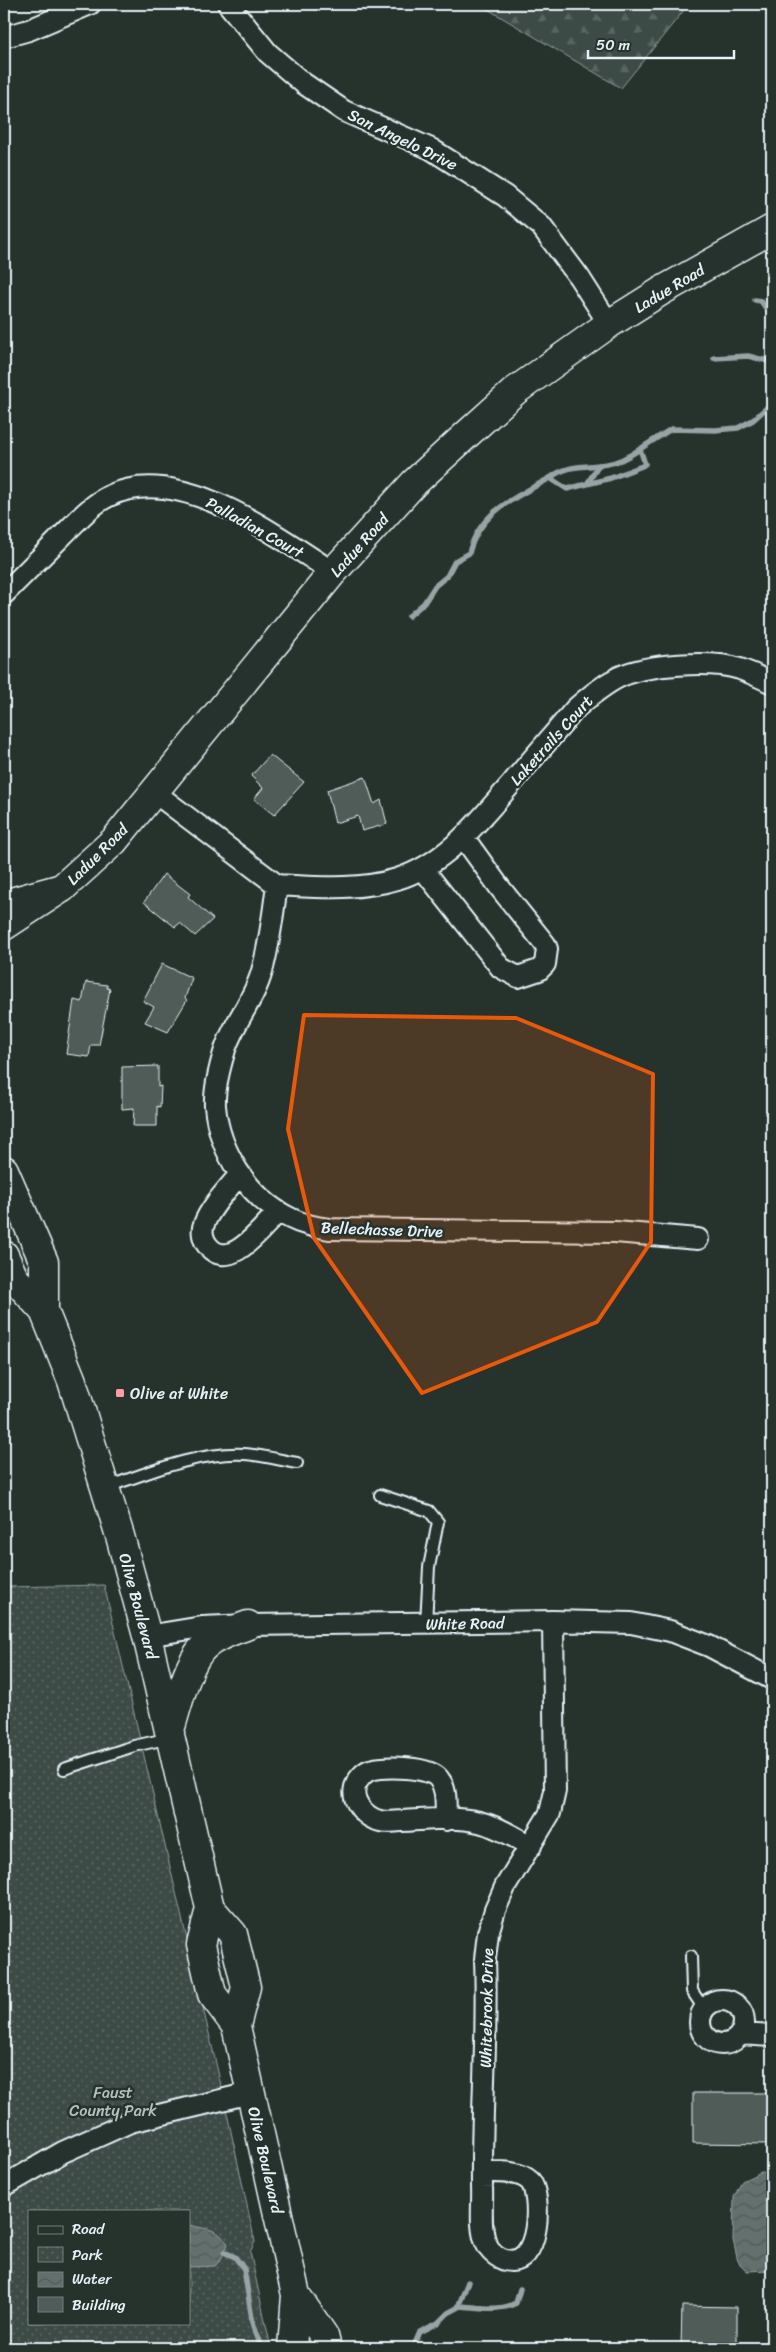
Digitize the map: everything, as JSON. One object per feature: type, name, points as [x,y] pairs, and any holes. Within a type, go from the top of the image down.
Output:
[{"type":"main road","name":"Ladue Road","points":[[4,926],[62,888],[89,866],[114,841],[333,572],[414,483],[514,391],[609,324],[663,290],[772,229]]},
{"type":"main road","points":[[4,904],[62,888]]},
{"type":"main road","name":"Olive Boulevard","points":[[4,1170],[44,1262],[44,1311]]},
{"type":"main road","name":"Olive Boulevard","points":[[4,1255],[14,1278],[44,1311],[72,1381],[106,1488],[147,1636],[210,1908],[201,1945],[206,1969],[212,1994],[236,2026],[296,2295],[292,2348]]},
{"type":"main road","points":[[170,1734],[187,1675],[202,1648],[224,1634],[248,1625]]},
{"type":"main road","name":"Olive Boulevard","points":[[296,2295],[324,2336],[327,2348]]},
{"type":"street","points":[[4,37],[29,30],[90,4]]},
{"type":"street","name":"San Angelo Drive","points":[[228,4],[268,53],[303,83],[344,111],[431,149],[505,196],[541,226],[579,276],[609,324]]},
{"type":"street","name":"Palladian Court","points":[[4,594],[84,515],[108,496],[128,489],[153,488],[176,490],[222,505],[276,535],[333,572]]},
{"type":"street","name":"Laketrails Court","points":[[277,885],[302,888],[365,886],[397,879],[423,868],[464,838],[576,708],[597,690],[620,677],[644,668],[706,665],[739,669],[772,683]]},
{"type":"street","points":[[154,792],[277,885]]},
{"type":"street","points":[[423,868],[501,968],[518,977],[539,970],[545,964],[547,949],[545,944],[500,888],[464,838]]},
{"type":"street","name":"Bellechasse Drive","points":[[277,885],[262,972],[251,1001],[224,1051],[218,1076],[215,1104],[220,1135],[232,1163],[251,1188],[278,1212],[306,1225],[330,1229],[615,1232],[698,1239]]},
{"type":"street","points":[[240,1174],[208,1216],[203,1226],[202,1234],[210,1248],[223,1254],[239,1251],[278,1212]]},
{"type":"street","name":"White Road","points":[[147,1636],[202,1627],[248,1625],[553,1621],[632,1623],[670,1632],[709,1646],[772,1679]]},
{"type":"street","name":"Whitebrook Drive","points":[[482,2172],[485,1959],[488,1933],[505,1887],[550,1813],[555,1791],[553,1621]]},
{"type":"street","points":[[446,1820],[478,1822],[499,1829],[531,1846]]},
{"type":"street","points":[[721,2000],[734,2003],[743,2014],[744,2021],[740,2034],[729,2043],[721,2044],[707,2039],[700,2026],[704,2009],[714,2001],[721,2000]]},
{"type":"street","points":[[740,2034],[772,2036]]},
{"type":"street","points":[[4,2186],[63,2152],[130,2122],[250,2093]]},
{"type":"lane","points":[[106,1488],[158,1470],[203,1458],[244,1454],[297,1463]]},
{"type":"lane","points":[[380,1495],[429,1511],[438,1522],[429,1566],[426,1624]]},
{"type":"lane","points":[[64,1769],[170,1734]]},
{"type":"lane","points":[[691,1956],[692,1991],[704,2009]]},
{"type":"highlighted area","points":[[304,1015],[516,1018],[653,1074],[651,1242],[597,1322],[422,1393],[314,1238],[288,1129]]},
{"type":"green space","points":[[479,4],[689,4],[621,88]]},
{"type":"green space","name":"Faust County Park","points":[[104,1585],[218,2072],[255,2242],[250,2252],[271,2348],[4,2348],[4,1587]]},
{"type":"water","points":[[761,2172],[772,2173],[772,2270],[747,2271],[738,2262],[733,2240],[734,2197],[742,2181]]},
{"type":"water","points":[[190,2225],[216,2232],[228,2244],[221,2259],[215,2266],[190,2267]]},
{"type":"building","points":[[270,755],[304,782],[274,815],[254,799],[263,788],[251,776]]},
{"type":"building","points":[[365,777],[374,804],[381,800],[387,824],[362,831],[358,816],[335,823],[327,790]]},
{"type":"building","points":[[164,874],[190,894],[188,897],[213,919],[195,936],[180,923],[175,927],[144,902]]},
{"type":"building","points":[[162,964],[192,978],[185,998],[187,1000],[168,1032],[145,1022],[154,1007],[143,1001]]},
{"type":"building","points":[[86,982],[107,985],[107,988],[110,989],[99,1045],[91,1045],[89,1057],[66,1054],[74,1000],[82,1002]]},
{"type":"building","points":[[158,1066],[158,1087],[161,1086],[160,1107],[157,1106],[157,1126],[133,1126],[134,1108],[122,1109],[122,1067]]},
{"type":"building","points":[[693,2093],[772,2093],[772,2144],[693,2143]]},
{"type":"building","points":[[682,2306],[737,2307],[737,2348],[681,2348]]},
{"type":"waterway","points":[[755,300],[761,301],[772,317]]},
{"type":"waterway","points":[[714,358],[748,356],[772,362]]},
{"type":"waterway","points":[[409,616],[424,603],[435,586],[447,576],[455,561],[469,553],[481,526],[500,507],[512,499],[550,478],[567,489],[611,478],[645,464],[640,449],[671,429],[715,430],[738,428],[753,420],[772,403]]},
{"type":"waterway","points":[[550,478],[557,473],[571,468],[616,462],[640,449]]},
{"type":"waterway","points":[[587,484],[599,465]]},
{"type":"waterway","points":[[224,2252],[235,2257],[244,2269],[252,2319],[261,2348]]},
{"type":"waterway","points":[[458,2307],[468,2282]]},
{"type":"waterway","points":[[413,2348],[420,2332],[438,2323],[448,2313],[461,2306],[489,2308],[510,2306],[516,2303],[520,2289]]},
{"type":"place","name":"Olive at White","points":[[120,1393]]}]
